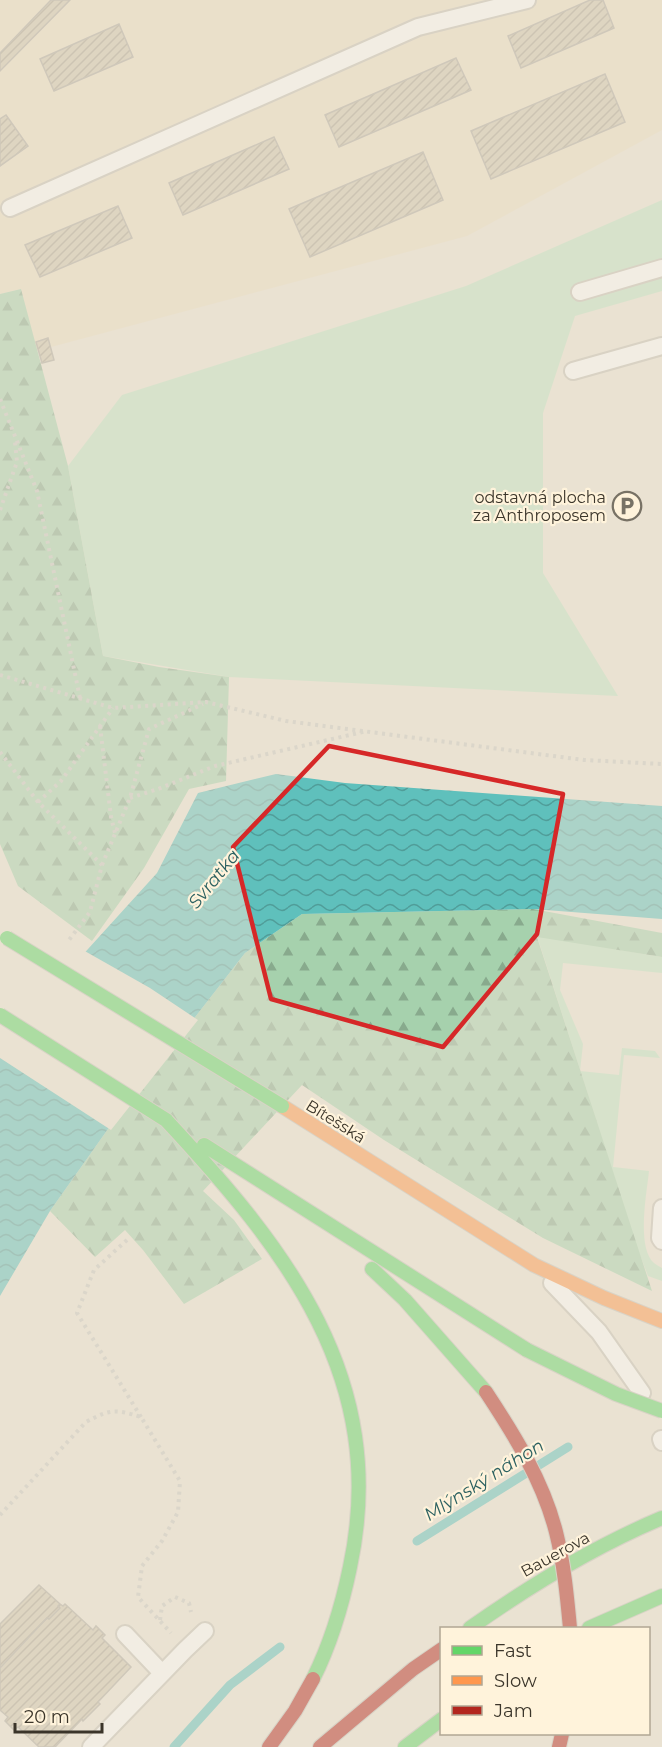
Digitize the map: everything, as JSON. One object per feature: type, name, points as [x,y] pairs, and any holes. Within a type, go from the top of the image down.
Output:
[{"type":"highway","name":"Bítešská","points":[[3,936],[282,1106],[534,1265],[604,1298],[662,1321]]},
{"type":"highway","points":[[0,1015],[527,1350],[616,1394],[662,1412]]},
{"type":"highway","points":[[166,1120],[218,1175],[254,1220],[285,1267],[314,1315],[337,1364],[353,1417],[358,1465],[358,1517],[348,1579],[329,1644],[307,1690],[269,1747]]},
{"type":"highway","points":[[306,1209],[405,1300],[486,1392],[529,1459],[547,1499],[557,1532],[566,1574],[570,1627]]},
{"type":"highway","name":"Bauerova","points":[[473,1627],[518,1594],[563,1567],[656,1520]]},
{"type":"highway","points":[[593,1627],[662,1596]]},
{"type":"highway","points":[[632,1609],[662,1604]]},
{"type":"highway","points":[[320,1747],[440,1650]]},
{"type":"highway","points":[[405,1747],[440,1720]]},
{"type":"lane","points":[[10,208],[418,27],[527,0]]},
{"type":"lane","points":[[580,292],[662,268]]},
{"type":"lane","points":[[573,371],[662,346]]},
{"type":"lane","points":[[662,1208],[660,1238],[662,1241]]},
{"type":"lane","points":[[534,1265],[599,1332],[642,1394]]},
{"type":"lane","points":[[656,1520],[662,1504]]},
{"type":"lane","points":[[91,1747],[205,1631]]},
{"type":"lane","points":[[125,1634],[162,1673]]},
{"type":"path","points":[[0,399],[37,491],[80,698]]},
{"type":"path","points":[[0,510],[17,462],[14,435]]},
{"type":"path","points":[[0,675],[113,708],[206,702],[286,721],[584,760],[662,764]]},
{"type":"path","points":[[63,949],[90,912],[102,865],[130,798],[149,729],[206,702]]},
{"type":"path","points":[[38,802],[61,781],[113,708]]},
{"type":"path","points":[[100,726],[115,834]]},
{"type":"path","points":[[130,798],[215,766],[370,731]]},
{"type":"path","points":[[0,752],[38,802],[102,865]]},
{"type":"path","points":[[127,1240],[94,1270],[77,1313],[180,1481],[178,1512],[162,1541],[142,1566],[138,1597],[185,1650]]},
{"type":"path","points":[[0,1515],[86,1422],[105,1412],[124,1412],[141,1417]]},
{"type":"path","points":[[160,1621],[162,1606],[175,1597],[189,1603],[193,1618]]},
{"type":"path","points":[[168,1629],[175,1630]]},
{"type":"highlighted area","points":[[329,746],[563,794],[537,934],[443,1047],[271,999],[233,847]]},
{"type":"shaded area","points":[[0,0],[662,0],[662,130],[467,236],[36,351],[21,289],[0,294]]},
{"type":"green space","points":[[662,200],[662,291],[575,316],[543,413],[543,573],[618,696],[229,677],[103,656],[68,466],[122,395],[466,286]]},
{"type":"green space","points":[[21,289],[68,466],[103,656],[229,677],[226,781],[189,789],[144,868],[92,941],[18,886],[0,844],[0,294]]},
{"type":"green space","points":[[533,909],[662,933],[662,957],[537,937],[652,1291],[543,1238],[384,1140],[302,1085],[203,1191],[234,1220],[262,1259],[184,1304],[125,1230],[95,1257],[50,1211],[108,1129],[245,953],[302,914]]},
{"type":"green space","points":[[537,936],[662,957],[662,973],[563,963],[560,990],[583,1044],[580,1070]]},
{"type":"green space","points":[[622,1048],[655,1051],[660,1058],[624,1055],[613,1167],[649,1171],[644,1219],[645,1245],[654,1263],[662,1268],[662,1281],[648,1276],[580,1071],[619,1075]]},
{"type":"water","name":"Svratka","points":[[276,774],[345,783],[662,806],[662,919],[533,909],[302,914],[245,953],[108,1129],[50,1211],[0,1296],[0,1046],[157,873],[198,793]]},
{"type":"pier","points":[[83,950],[150,988],[198,1020],[111,1130],[0,1058],[0,1042]]},
{"type":"building","points":[[51,0],[70,0],[0,71],[0,53]]},
{"type":"building","points":[[590,0],[603,0],[614,28],[521,68],[508,36]]},
{"type":"building","points":[[119,24],[133,57],[54,91],[40,59]]},
{"type":"building","points":[[456,58],[471,90],[339,147],[325,115]]},
{"type":"building","points":[[605,74],[625,122],[491,179],[471,131]]},
{"type":"building","points":[[6,115],[28,146],[0,166],[0,119]]},
{"type":"building","points":[[274,137],[289,169],[183,215],[169,183]]},
{"type":"building","points":[[423,152],[443,200],[310,257],[289,209]]},
{"type":"building","points":[[118,206],[132,238],[40,277],[25,245]]},
{"type":"building","points":[[48,338],[54,360],[42,363],[36,342]]},
{"type":"building","points":[[39,1585],[60,1604],[58,1606],[60,1608],[49,1619],[47,1618],[0,1668],[0,1624]]},
{"type":"building","points":[[60,1604],[63,1606],[65,1604],[93,1630],[96,1626],[105,1635],[102,1638],[131,1667],[98,1702],[100,1704],[55,1747],[39,1747],[18,1727],[14,1730],[5,1721],[8,1717],[0,1710],[0,1668],[47,1618],[49,1619],[60,1608],[58,1606]]},
{"type":"waterway","name":"Mlýnský náhon","points":[[417,1541],[568,1447]]},
{"type":"waterway","name":"Mlýnský náhon","points":[[174,1747],[230,1685],[280,1647]]},
{"type":"traffic: fast","points":[[7,938],[282,1106]]},
{"type":"traffic: fast","points":[[0,1015],[166,1120]]},
{"type":"traffic: fast","points":[[166,1120],[251,1218],[288,1269],[318,1321],[341,1377],[355,1436],[358,1499],[350,1567],[343,1596],[331,1638],[313,1679]]},
{"type":"traffic: fast","points":[[204,1145],[527,1350]]},
{"type":"traffic: fast","points":[[372,1269],[405,1300],[486,1392]]},
{"type":"traffic: fast","points":[[527,1350],[616,1394],[662,1411]]},
{"type":"traffic: fast","points":[[471,1627],[563,1568],[611,1541],[662,1518]]},
{"type":"traffic: fast","points":[[591,1627],[662,1596]]},
{"type":"traffic: fast","points":[[405,1747],[440,1721]]},
{"type":"traffic: slow","points":[[282,1106],[534,1265],[604,1298],[662,1321]]},
{"type":"traffic: jam","points":[[486,1392],[527,1459],[544,1495],[561,1556],[570,1627]]},
{"type":"traffic: jam","points":[[320,1747],[413,1669],[440,1650]]},
{"type":"traffic: jam","points":[[269,1747],[295,1711],[313,1679]]},
{"type":"traffic: jam","points":[[559,1747],[562,1735]]},
{"type":"place","name":"odstavná plocha za Anthroposem","points":[[627,506]]}]
